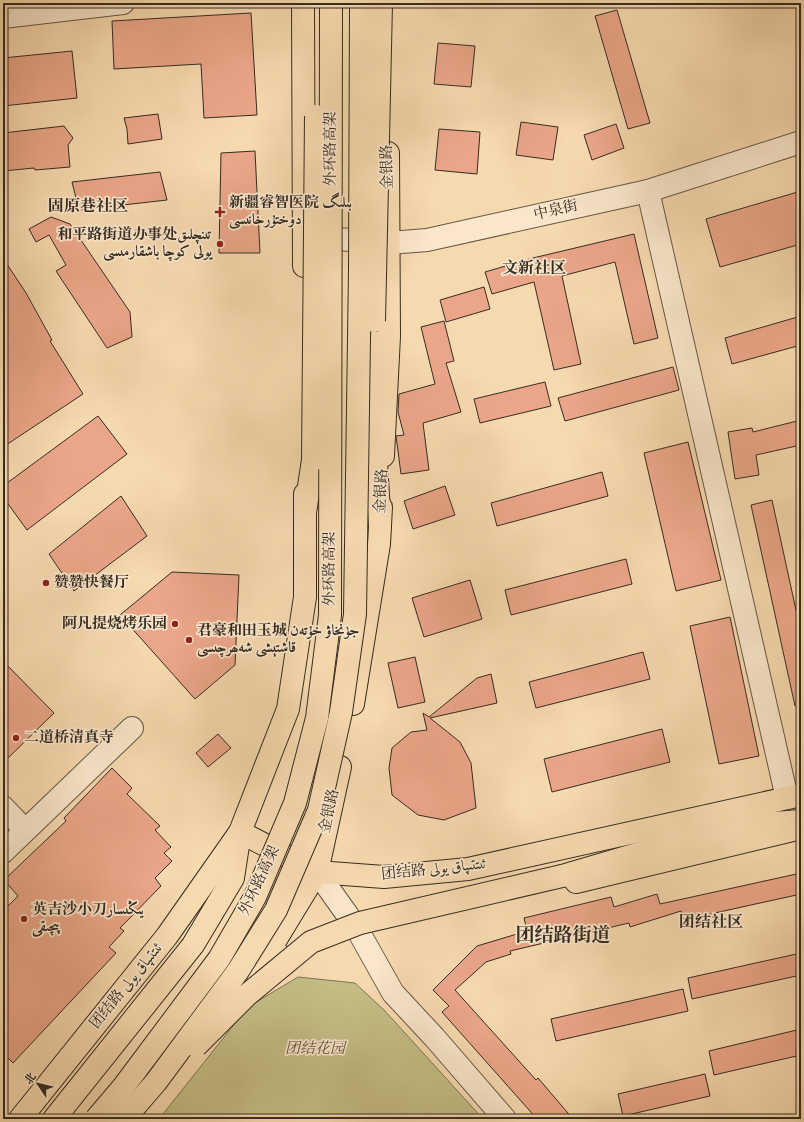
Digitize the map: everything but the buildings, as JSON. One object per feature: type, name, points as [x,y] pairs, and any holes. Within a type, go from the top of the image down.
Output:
[{"type":"main road","points":[[54,1119],[193,945],[233,878],[240,832],[288,709],[305,597],[303,3]]},
{"type":"main road","points":[[305,512],[313,460],[317,3]]},
{"type":"main road","name":"外环路高架","points":[[96,1119],[124,1086],[219,959],[255,897],[295,803],[317,718],[330,614],[331,3]]},
{"type":"main road","name":"外环路高架","points":[[123,1119],[156,1082],[238,971],[276,910],[319,810],[341,712],[354,614],[360,270],[361,3]]},
{"type":"main road","points":[[380,526],[372,400],[381,3]]},
{"type":"main road","name":"金银路","points":[[264,959],[317,872],[351,715],[379,544],[389,336],[385,3]]},
{"type":"main road","name":"团结路 ئىتتىپاق يولى","points":[[20,1119],[167,936],[240,832],[317,872],[384,877],[468,869],[794,796]]},
{"type":"main road","points":[[142,1098],[247,996],[311,942],[360,923],[562,876],[732,826],[801,821]]},
{"type":"main road","points":[[123,1119],[264,959],[356,928],[405,923],[801,828]]},
{"type":"street","points":[[3,17],[123,3]]},
{"type":"street","name":"中泉街","points":[[304,237],[389,243],[427,240],[648,191],[801,142]]},
{"type":"street","points":[[648,191],[794,796]]},
{"type":"street","points":[[3,852],[132,728]]},
{"type":"street","points":[[3,808],[25,830]]},
{"type":"street","points":[[317,872],[356,928],[392,993],[434,1037],[505,1119]]},
{"type":"green space","name":"团结花园","points":[[298,977],[355,983],[385,1011],[483,1119],[159,1119],[248,1007]]},
{"type":"place","name":"新疆睿智医院 بىلىگ دوختۇرخانىسى","points":[[220,212]]},
{"type":"place","name":"和平路街道办事处تىنچلىق يولى كوچا باشقارمىسى","points":[[220,244]]},
{"type":"place","name":"赞赞快餐厅","points":[[46,583]]},
{"type":"place","name":"阿凡提烧烤乐园","points":[[175,624]]},
{"type":"place","name":"君豪和田玉城 جۈنخاۋ خۇتەن قاشتېشى شەھرچىسى","points":[[189,640]]},
{"type":"place","name":"二道桥清真寺","points":[[16,738]]},
{"type":"place","name":"英吉沙小刀يىڭىسار پىچىقى","points":[[24,919]]},
{"type":"district","name":"固原巷社区","points":[[88,207]]},
{"type":"district","name":"文新社区","points":[[534,269]]},
{"type":"district","name":"团结社区","points":[[711,923]]},
{"type":"district","name":"团结路街道","points":[[563,936]]}]
